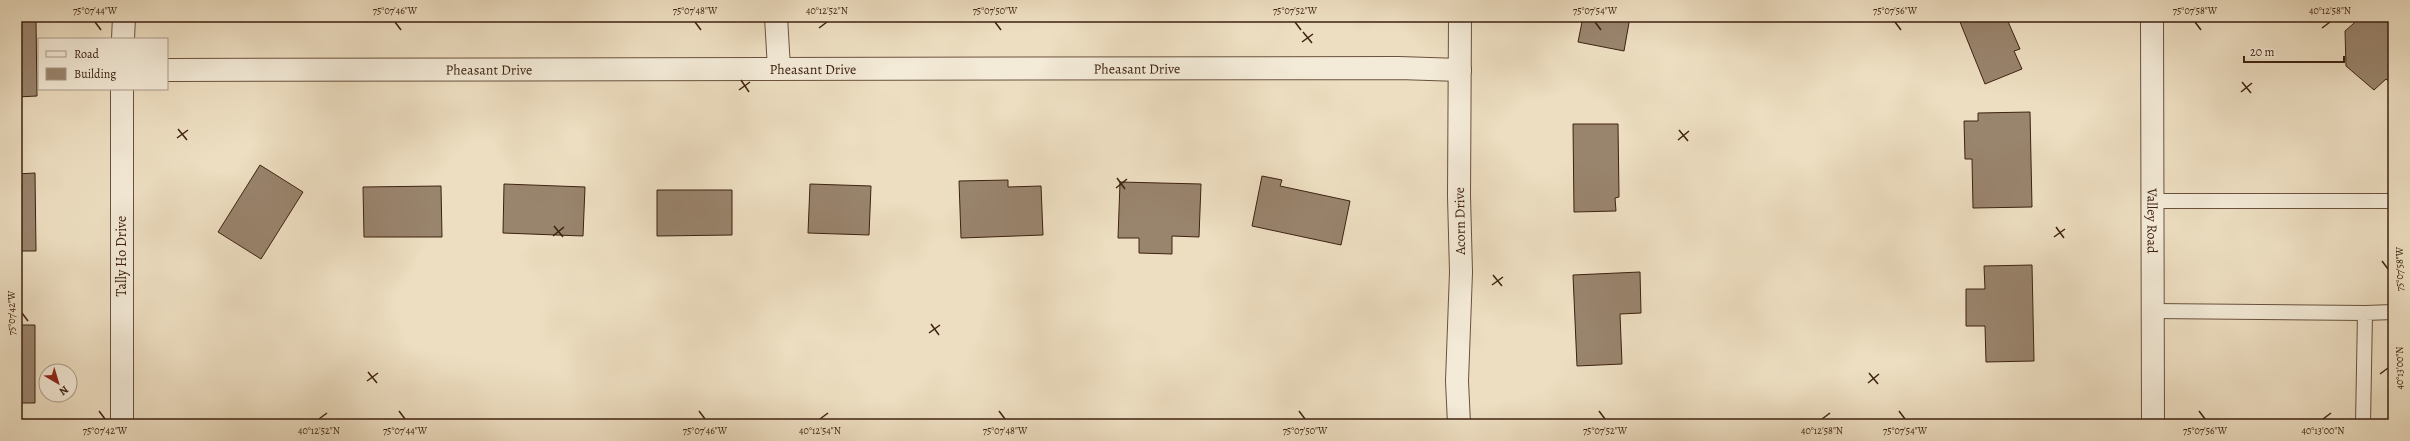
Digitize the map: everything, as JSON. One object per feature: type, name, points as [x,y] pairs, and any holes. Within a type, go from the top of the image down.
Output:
[{"type":"street","points":[[123,38],[124,17]]},
{"type":"street","points":[[776,17],[779,68]]},
{"type":"street","name":"Acorn Drive","points":[[1459,424],[1456,381],[1461,272],[1460,17]]},
{"type":"street","name":"Valley Road","points":[[2152,17],[2153,424]]},
{"type":"street","name":"Pheasant Drive","points":[[168,70],[779,68],[1460,70]]},
{"type":"street","name":"Tally Ho Drive","points":[[122,90],[122,424]]},
{"type":"lane","points":[[2152,201],[2393,201]]},
{"type":"lane","points":[[2153,311],[2393,312]]},
{"type":"lane","points":[[2363,424],[2365,313]]},
{"type":"building","points":[[1583,17],[1630,17],[1624,51],[1578,42]]},
{"type":"building","points":[[1958,17],[2006,17],[2020,49],[2014,51],[2022,69],[1985,84]]},
{"type":"building","points":[[2361,17],[2387,17],[2393,22],[2393,85],[2386,79],[2374,90],[2346,66],[2345,31]]},
{"type":"building","points":[[17,20],[36,20],[37,96],[17,97]]},
{"type":"building","points":[[2030,112],[2032,207],[1973,208],[1972,159],[1965,159],[1964,121],[1978,121],[1978,113]]},
{"type":"building","points":[[1573,124],[1618,124],[1619,197],[1615,198],[1616,211],[1574,212]]},
{"type":"building","points":[[260,165],[303,192],[261,259],[218,232]]},
{"type":"building","points":[[35,173],[36,251],[17,251],[17,174]]},
{"type":"building","points":[[1262,176],[1282,180],[1280,186],[1350,201],[1341,245],[1252,226]]},
{"type":"building","points":[[1008,180],[1008,187],[1041,186],[1043,235],[961,238],[959,181]]},
{"type":"building","points":[[1120,182],[1201,184],[1199,237],[1172,236],[1172,254],[1139,253],[1139,238],[1118,238]]},
{"type":"building","points":[[504,184],[585,187],[583,236],[503,233]]},
{"type":"building","points":[[810,184],[871,186],[869,235],[808,233]]},
{"type":"building","points":[[441,186],[442,237],[364,237],[363,187]]},
{"type":"building","points":[[657,190],[732,190],[732,235],[657,236]]},
{"type":"building","points":[[2032,265],[2034,361],[1986,362],[1985,326],[1966,326],[1966,289],[1985,289],[1984,266]]},
{"type":"building","points":[[1640,272],[1641,313],[1620,314],[1622,364],[1577,366],[1573,275]]},
{"type":"building","points":[[17,325],[35,325],[35,403],[17,403]]},
{"type":"building","points":[[2022,420],[2022,424],[1980,424]]}]
